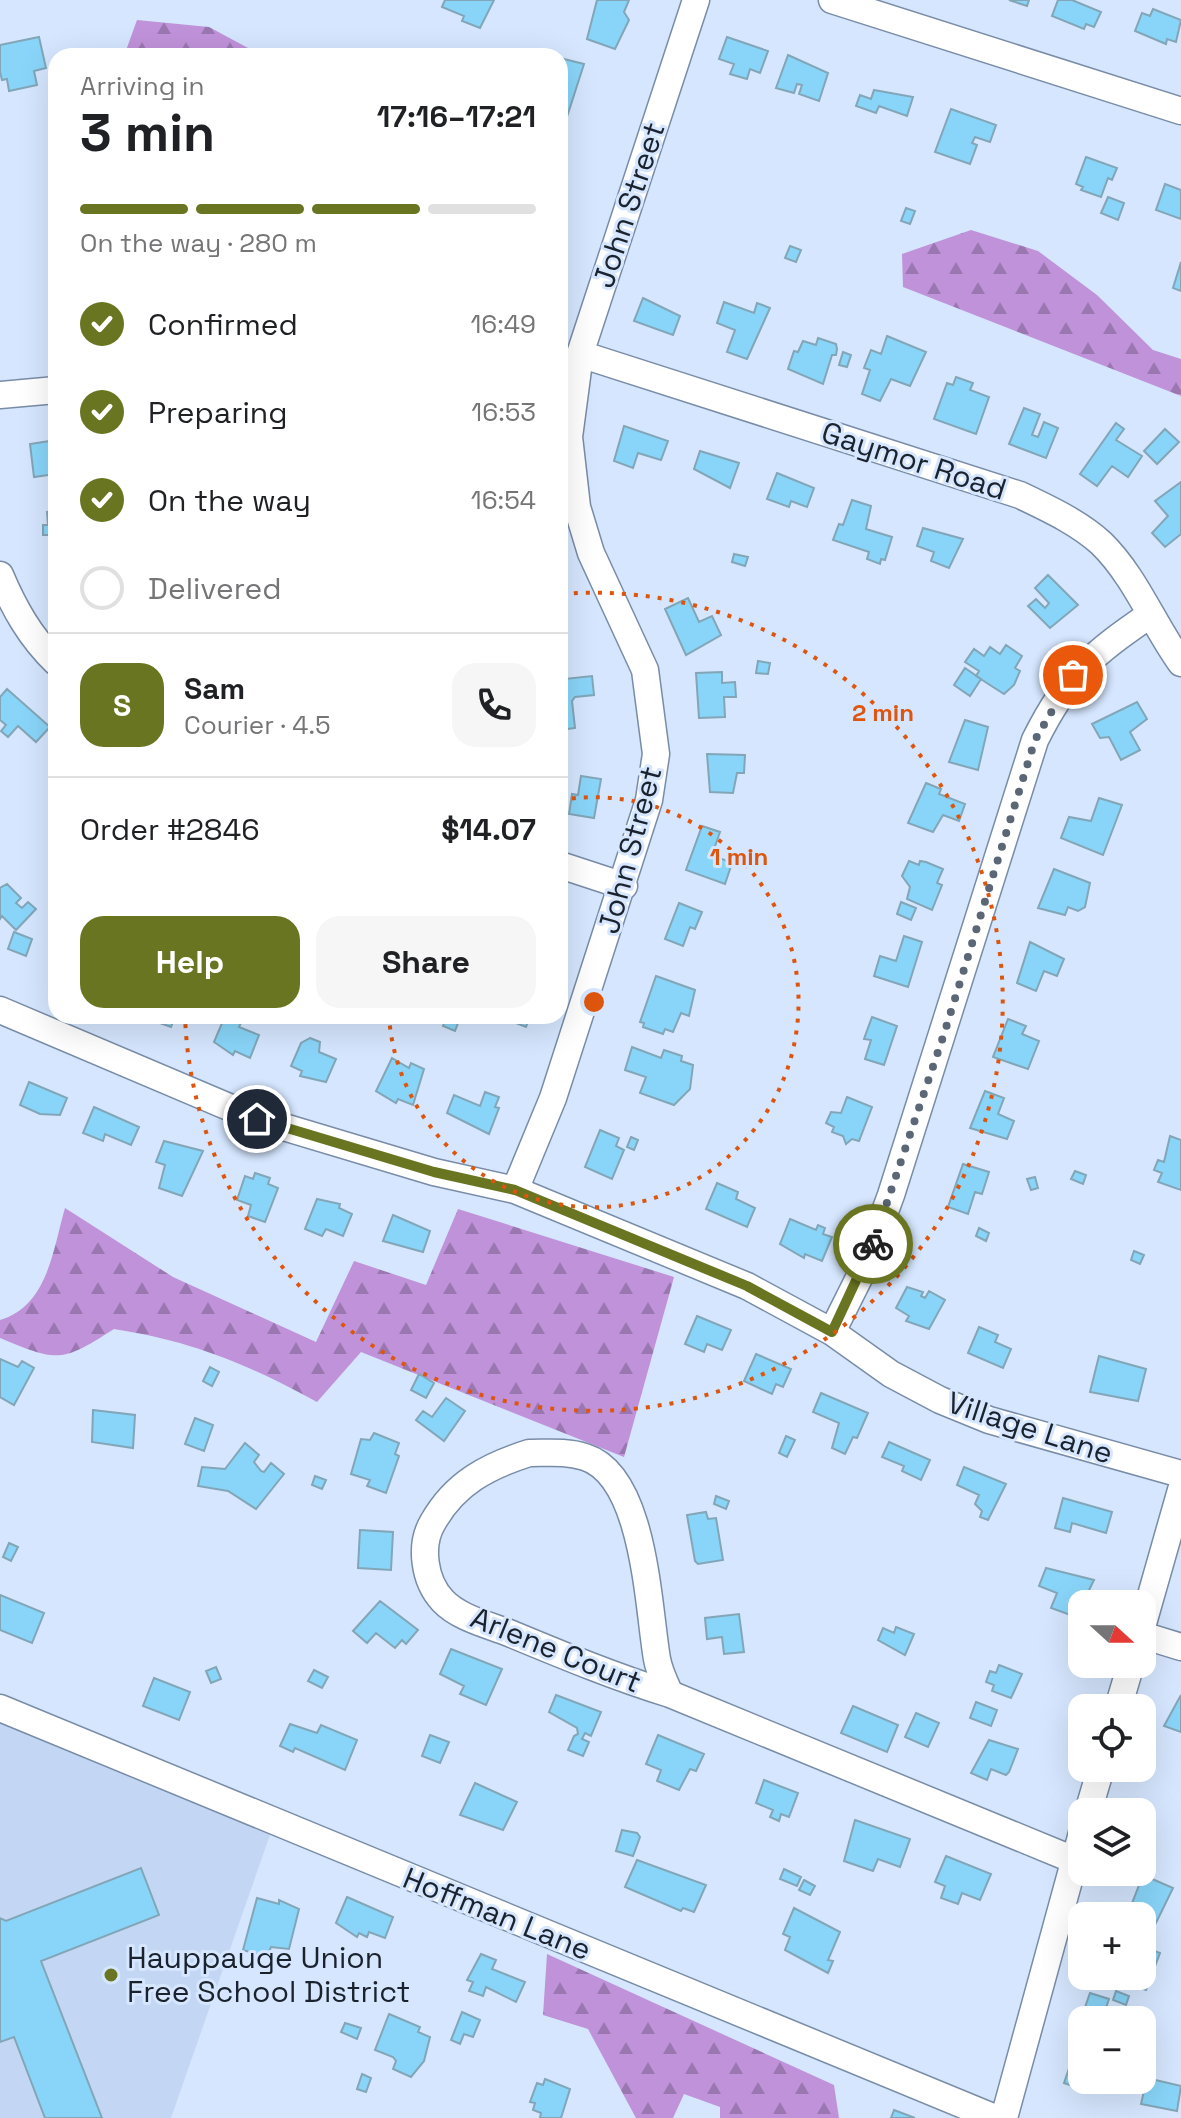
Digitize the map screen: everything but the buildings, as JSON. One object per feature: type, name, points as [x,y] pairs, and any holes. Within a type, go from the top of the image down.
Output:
[{"type":"street","name":"John Street","points":[[515,1190],[553,1098],[624,886],[649,800],[656,754],[653,712],[645,670],[569,509],[569,437],[580,354],[696,0]]},
{"type":"street","points":[[832,0],[1181,111]]},
{"type":"street","name":"Gaymor Road","points":[[580,354],[1020,495],[1058,514],[1100,543],[1151,614],[1181,663]]},
{"type":"street","points":[[0,395],[48,391]]},
{"type":"street","points":[[0,575],[13,606],[38,645],[48,654]]},
{"type":"street","points":[[832,1332],[864,1268],[891,1195],[1035,740],[1073,675],[1098,650],[1151,614]]},
{"type":"street","points":[[568,868],[624,886]]},
{"type":"street","name":"Village Lane","points":[[0,1010],[257,1119],[434,1172],[515,1190],[747,1286],[832,1332],[891,1374],[989,1420],[1181,1474]]},
{"type":"street","name":"Arlene Court","points":[[670,1694],[657,1663],[633,1514],[623,1490],[603,1468],[588,1457],[529,1453],[494,1464],[463,1484],[442,1505],[427,1531],[425,1555],[429,1578],[444,1602],[467,1616],[617,1678],[670,1694],[1068,1858]]},
{"type":"street","points":[[1153,1590],[1181,1490]]},
{"type":"street","points":[[1156,1639],[1181,1647]]},
{"type":"street","name":"Hoffman Lane","points":[[0,1708],[995,2118]]},
{"type":"street","points":[[1004,2118],[1068,1882]]},
{"type":"shaded area","name":"Hauppauge Union Free School District","points":[[0,1718],[271,1832],[171,2118],[0,2118]]},
{"type":"green space","points":[[137,20],[209,27],[248,48],[127,48]]},
{"type":"green space","points":[[971,230],[1038,251],[1097,295],[1153,350],[1181,359],[1181,396],[903,287],[902,254]]},
{"type":"green space","points":[[65,1208],[173,1277],[316,1342],[354,1261],[426,1285],[458,1209],[674,1277],[624,1457],[361,1352],[317,1402],[267,1376],[218,1356],[142,1334],[114,1329],[82,1348],[59,1355],[35,1352],[0,1338],[0,1320],[16,1313],[29,1302],[46,1274]]},
{"type":"green space","points":[[547,1954],[834,2085],[839,2118],[720,2118],[720,2107],[684,2094],[673,2118],[636,2118],[588,2029],[543,2015]]},
{"type":"way so far","points":[[873,1244],[944,1034],[1035,740],[1073,675]]},
{"type":"place","name":"Hauppauge Union Free School District","points":[[111,1975]]},
{"type":"route","points":[[257,1119],[434,1172],[515,1190],[747,1286],[832,1332],[873,1244]]}]
